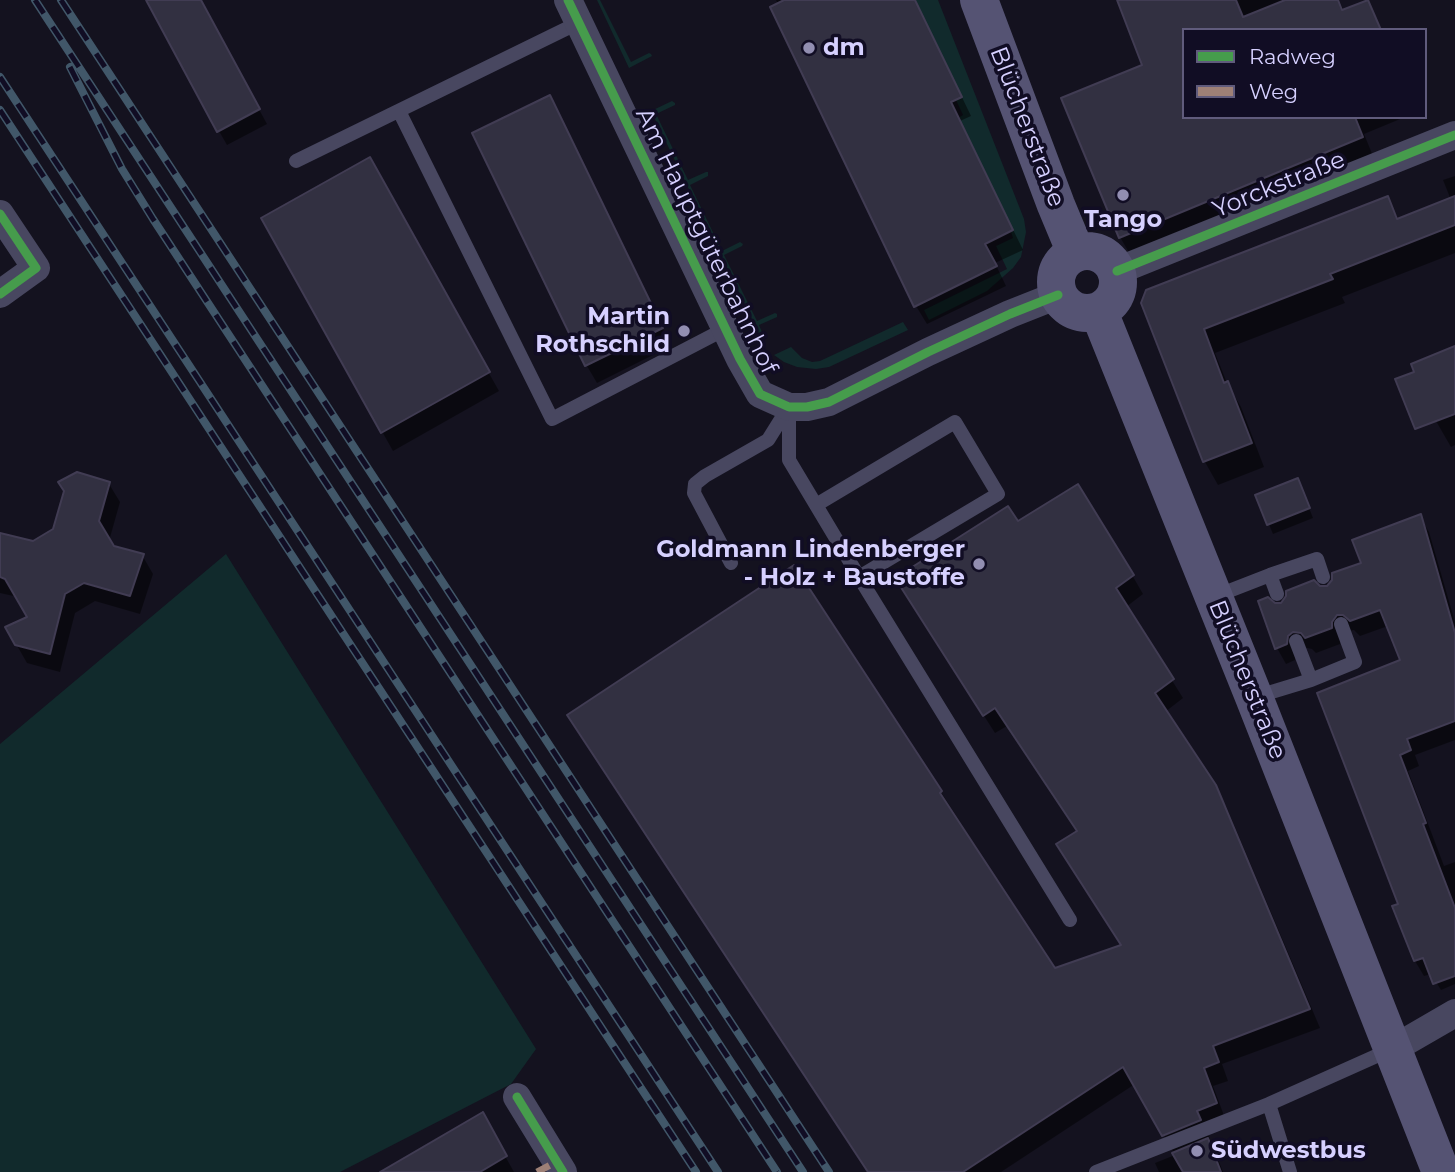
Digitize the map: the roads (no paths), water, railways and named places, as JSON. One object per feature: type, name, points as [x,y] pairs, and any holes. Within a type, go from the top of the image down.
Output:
[{"type":"main road","name":"Blücherstraße","points":[[979,0],[1076,253]]},
{"type":"main road","points":[[1076,253],[1100,253],[1110,260],[1117,271],[1119,283],[1116,295],[1110,305],[1099,312],[1075,312],[1066,306],[1058,295],[1055,282],[1058,270],[1065,259],[1076,253]]},
{"type":"main road","name":"Blücherstraße","points":[[1099,312],[1441,1172]]},
{"type":"street","name":"Am Hauptgüterbahnhof","points":[[573,11],[740,359],[760,394],[789,407]]},
{"type":"street","name":"Yorckstraße","points":[[1117,271],[1455,135]]},
{"type":"street","points":[[0,214],[36,268],[0,294]]},
{"type":"street","points":[[789,407],[807,407],[829,402],[928,352],[1058,295]]},
{"type":"street","points":[[1393,1049],[1455,1013]]},
{"type":"street","points":[[517,1097],[552,1169]]},
{"type":"lane","points":[[296,161],[399,111],[573,11]]},
{"type":"lane","points":[[399,111],[552,419],[725,329]]},
{"type":"lane","points":[[789,407],[789,460],[1070,920]]},
{"type":"lane","points":[[731,563],[694,494],[695,484],[768,440],[789,407]]},
{"type":"lane","points":[[816,505],[956,422],[998,494],[859,577]]},
{"type":"lane","points":[[1214,597],[1317,559],[1323,577]]},
{"type":"lane","points":[[1270,575],[1277,594]]},
{"type":"lane","points":[[1254,697],[1311,680],[1355,662],[1341,624]]},
{"type":"lane","points":[[1296,641],[1311,680]]},
{"type":"lane","points":[[1096,1172],[1269,1104],[1393,1049]]},
{"type":"lane","points":[[1269,1104],[1290,1172]]},
{"type":"railway","points":[[35,0],[803,1172]]},
{"type":"railway","points":[[61,0],[829,1172]]},
{"type":"railway","points":[[70,67],[122,169],[153,219],[777,1172]]},
{"type":"railway","points":[[0,77],[718,1172]]},
{"type":"railway","points":[[0,110],[696,1172]]},
{"type":"place","name":"dm","points":[[809,48]]},
{"type":"place","name":"Tango","points":[[1123,195]]},
{"type":"place","name":"Martin Rothschild","points":[[684,331]]},
{"type":"place","name":"Goldmann Lindenberger - Holz + Baustoffe","points":[[979,564]]},
{"type":"place","name":"Südwestbus","points":[[1197,1151]]}]
